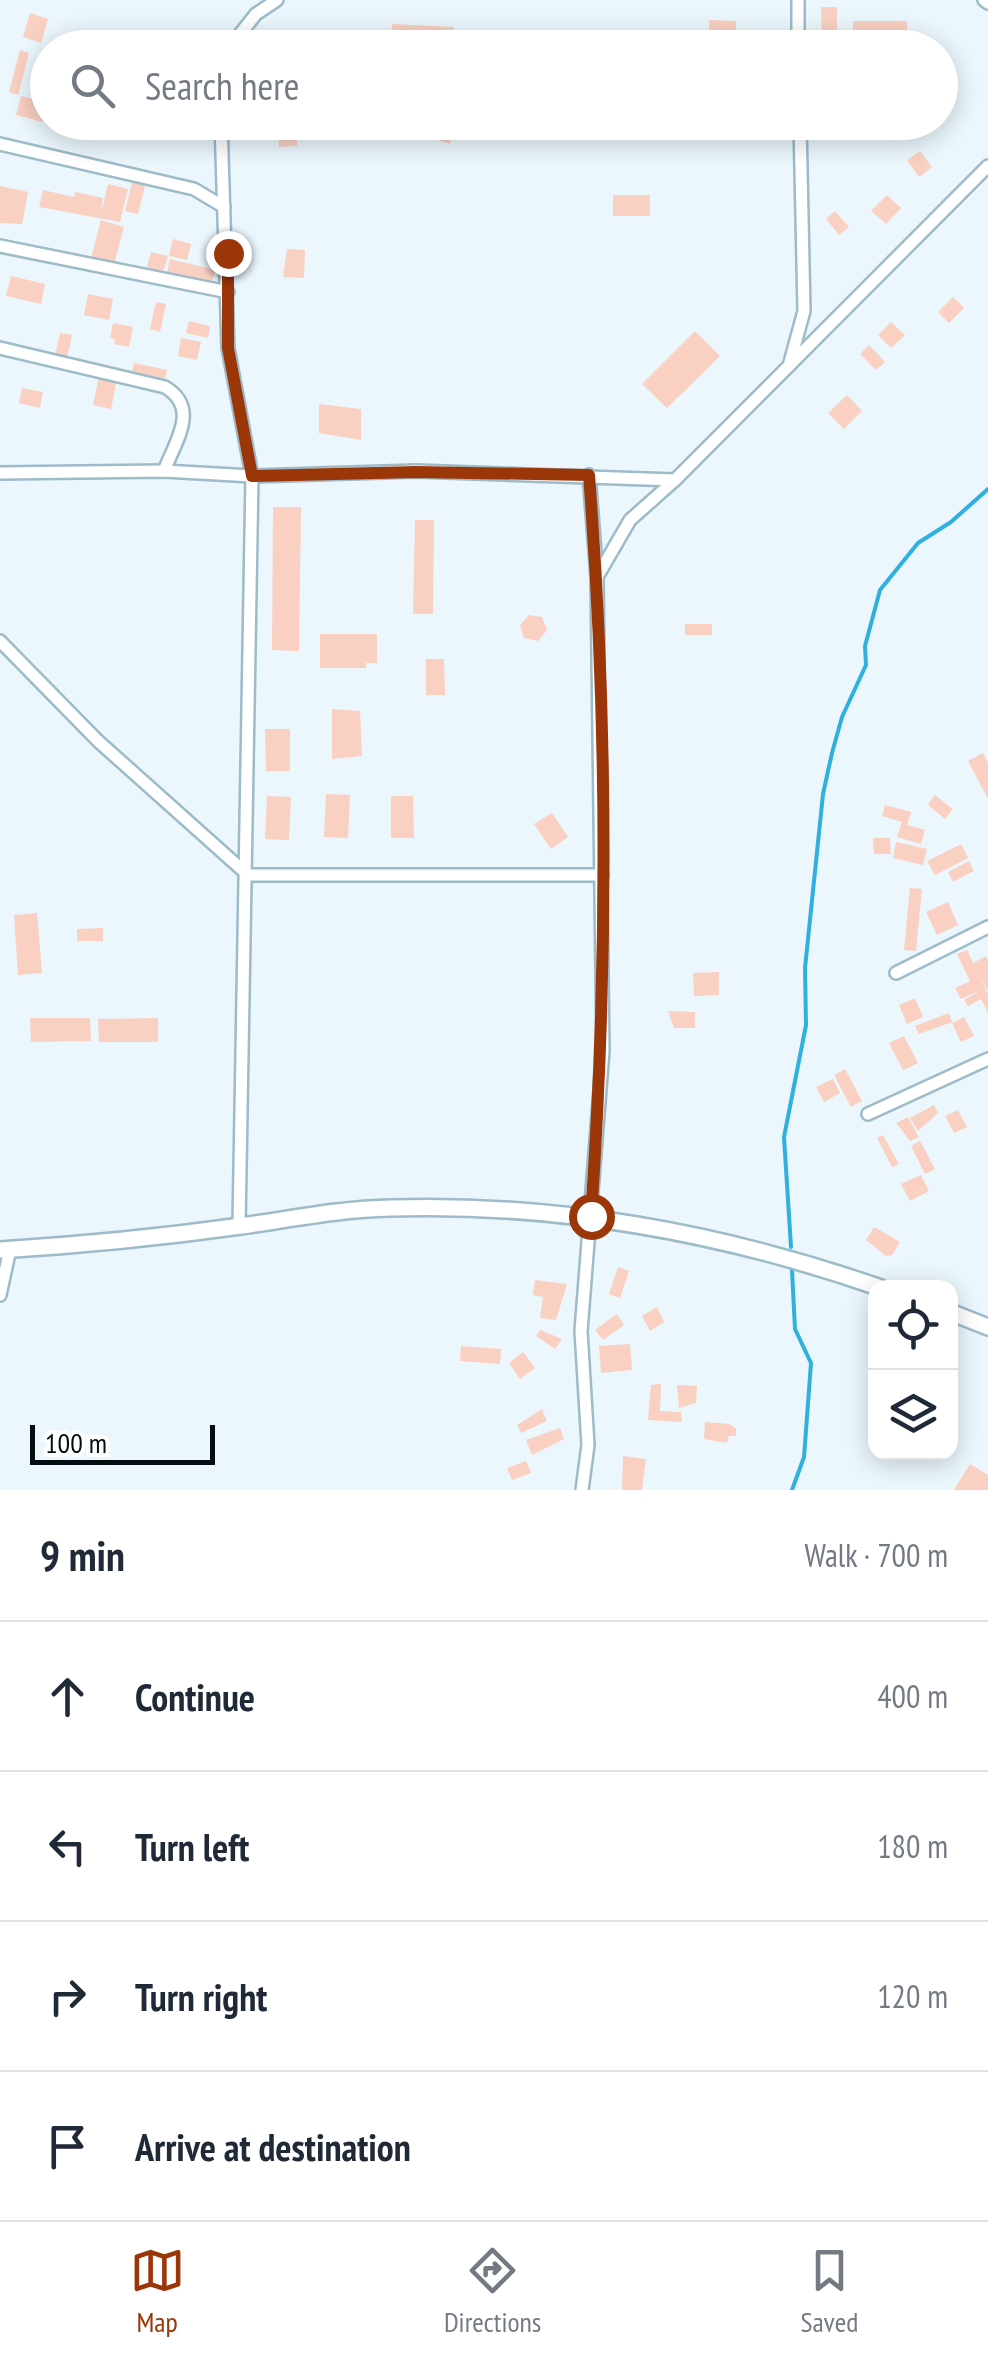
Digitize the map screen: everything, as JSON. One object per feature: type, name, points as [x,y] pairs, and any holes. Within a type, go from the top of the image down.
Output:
[{"type":"main road","points":[[5,1250],[390,1208],[591,1216],[722,1238],[868,1284]]},
{"type":"main road","points":[[958,1315],[988,1328]]},
{"type":"street","points":[[243,30],[256,14],[276,0]]},
{"type":"street","points":[[798,0],[798,30]]},
{"type":"street","points":[[221,140],[228,348],[252,476],[239,1226]]},
{"type":"street","points":[[789,370],[804,311],[800,140]]},
{"type":"street","points":[[0,144],[194,189],[224,207]]},
{"type":"street","points":[[597,578],[630,520],[789,370],[988,166]]},
{"type":"street","points":[[0,246],[228,292]]},
{"type":"street","points":[[0,348],[165,387],[180,396],[184,404],[182,423],[164,470]]},
{"type":"street","points":[[0,472],[164,470],[252,476],[416,472],[675,480]]},
{"type":"street","points":[[582,1490],[588,1445],[581,1330],[603,1051],[597,578],[589,475]]},
{"type":"street","points":[[0,641],[98,741],[248,875],[602,875]]},
{"type":"street","points":[[896,973],[988,927]]},
{"type":"street","points":[[868,1114],[988,1058]]},
{"type":"street","points":[[0,1295],[5,1250]]},
{"type":"building","points":[[821,7],[837,7],[837,30],[822,30]]},
{"type":"building","points":[[30,13],[48,19],[45,30],[30,30],[30,39],[23,37]]},
{"type":"building","points":[[709,20],[736,21],[736,30],[709,30]]},
{"type":"building","points":[[853,21],[907,21],[907,30],[853,30]]},
{"type":"building","points":[[392,24],[454,27],[454,30],[392,30]]},
{"type":"building","points":[[20,50],[29,53],[18,95],[9,92]]},
{"type":"building","points":[[21,96],[30,98],[30,119],[16,115]]},
{"type":"building","points":[[279,140],[297,140],[297,146],[279,147]]},
{"type":"building","points":[[920,151],[932,167],[919,177],[907,160]]},
{"type":"building","points":[[133,179],[146,182],[138,214],[125,211]]},
{"type":"building","points":[[108,184],[128,189],[120,222],[39,207],[43,190],[74,197],[75,192],[103,198],[101,214]]},
{"type":"building","points":[[0,186],[28,192],[22,224],[0,223]]},
{"type":"building","points":[[613,195],[650,195],[650,216],[613,216]]},
{"type":"building","points":[[887,195],[901,208],[886,224],[871,211]]},
{"type":"building","points":[[835,211],[849,227],[839,235],[826,219]]},
{"type":"building","points":[[101,220],[124,227],[114,264],[91,258]]},
{"type":"building","points":[[173,239],[191,244],[187,260],[169,256]]},
{"type":"building","points":[[287,249],[305,250],[304,278],[283,277]]},
{"type":"building","points":[[151,252],[168,256],[163,272],[147,267]]},
{"type":"building","points":[[170,259],[215,270],[211,284],[167,272]]},
{"type":"building","points":[[11,276],[45,284],[41,304],[6,296]]},
{"type":"building","points":[[88,294],[113,299],[109,320],[84,315]]},
{"type":"building","points":[[953,297],[964,308],[949,323],[938,312]]},
{"type":"building","points":[[156,302],[166,304],[160,332],[150,329]]},
{"type":"building","points":[[189,321],[210,326],[208,338],[186,333]]},
{"type":"building","points":[[891,322],[905,335],[891,348],[878,335]]},
{"type":"building","points":[[113,323],[133,327],[129,347],[114,344],[115,339],[110,338]]},
{"type":"building","points":[[695,331],[720,356],[667,408],[642,384]]},
{"type":"building","points":[[60,333],[72,335],[67,359],[55,356]]},
{"type":"building","points":[[181,338],[201,342],[197,360],[178,356]]},
{"type":"building","points":[[869,345],[885,362],[876,370],[860,354]]},
{"type":"building","points":[[134,363],[167,370],[165,379],[132,372]]},
{"type":"building","points":[[99,376],[117,379],[111,409],[93,405]]},
{"type":"building","points":[[22,388],[43,392],[40,408],[19,403]]},
{"type":"building","points":[[847,395],[862,411],[844,429],[828,413]]},
{"type":"building","points":[[319,404],[361,409],[361,440],[319,433]]},
{"type":"building","points":[[273,507],[301,507],[299,651],[272,650]]},
{"type":"building","points":[[415,520],[434,520],[433,614],[413,614]]},
{"type":"building","points":[[529,615],[542,617],[547,630],[538,641],[524,638],[520,625]]},
{"type":"building","points":[[685,624],[712,624],[712,635],[685,635]]},
{"type":"building","points":[[320,634],[377,634],[377,663],[366,663],[366,668],[320,668]]},
{"type":"building","points":[[426,659],[444,659],[445,695],[426,695]]},
{"type":"building","points":[[332,709],[360,711],[362,756],[332,759]]},
{"type":"building","points":[[265,729],[290,729],[290,771],[266,771]]},
{"type":"building","points":[[983,753],[988,763],[988,799],[968,761]]},
{"type":"building","points":[[326,794],[350,795],[348,838],[324,837]]},
{"type":"building","points":[[935,795],[953,809],[945,819],[928,805]]},
{"type":"building","points":[[267,796],[291,797],[289,840],[265,839]]},
{"type":"building","points":[[391,796],[413,796],[414,838],[391,838]]},
{"type":"building","points":[[885,805],[911,812],[907,825],[925,830],[921,844],[897,837],[902,822],[882,816]]},
{"type":"building","points":[[552,813],[568,837],[551,849],[534,824]]},
{"type":"building","points":[[873,838],[890,838],[891,854],[874,854]]},
{"type":"building","points":[[896,842],[927,849],[923,865],[893,858]]},
{"type":"building","points":[[961,844],[968,858],[935,875],[927,861]]},
{"type":"building","points":[[969,861],[974,871],[953,882],[948,872]]},
{"type":"building","points":[[910,888],[922,889],[916,951],[904,950]]},
{"type":"building","points":[[948,902],[958,925],[937,935],[926,912]]},
{"type":"building","points":[[37,913],[42,973],[18,975],[14,915]]},
{"type":"building","points":[[103,928],[103,941],[77,941],[77,929]]},
{"type":"building","points":[[967,950],[973,963],[986,956],[988,960],[988,991],[980,977],[988,994],[988,1013],[981,999],[968,1006],[964,1000],[981,990],[961,999],[955,988],[970,981],[957,954]]},
{"type":"building","points":[[719,972],[719,995],[694,996],[693,973]]},
{"type":"building","points":[[915,998],[923,1017],[907,1024],[899,1005]]},
{"type":"building","points":[[668,1011],[695,1012],[695,1028],[674,1028]]},
{"type":"building","points":[[949,1013],[952,1022],[919,1034],[915,1026]]},
{"type":"building","points":[[964,1017],[974,1036],[961,1042],[952,1023]]},
{"type":"building","points":[[30,1018],[90,1018],[91,1041],[31,1042]]},
{"type":"building","points":[[158,1018],[158,1042],[99,1042],[98,1019]]},
{"type":"building","points":[[904,1036],[918,1063],[903,1070],[889,1043]]},
{"type":"building","points":[[845,1069],[862,1101],[851,1107],[834,1075]]},
{"type":"building","points":[[833,1079],[840,1093],[824,1102],[816,1087]]},
{"type":"building","points":[[934,1105],[938,1113],[918,1131],[910,1118]]},
{"type":"building","points":[[958,1110],[967,1127],[954,1133],[945,1116]]},
{"type":"building","points":[[908,1117],[919,1137],[910,1141],[896,1123]]},
{"type":"building","points":[[883,1135],[899,1164],[892,1167],[877,1138]]},
{"type":"building","points":[[920,1141],[935,1169],[925,1174],[911,1146]]},
{"type":"building","points":[[921,1175],[929,1191],[910,1201],[901,1184]]},
{"type":"building","points":[[874,1227],[900,1242],[892,1255],[886,1256],[866,1240]]},
{"type":"building","points":[[618,1267],[629,1271],[620,1298],[609,1294]]},
{"type":"building","points":[[535,1280],[567,1284],[556,1320],[540,1318],[543,1297],[533,1295]]},
{"type":"building","points":[[657,1307],[664,1322],[650,1331],[642,1316]]},
{"type":"building","points":[[617,1314],[624,1325],[603,1340],[595,1330]]},
{"type":"building","points":[[540,1330],[562,1339],[555,1349],[536,1336]]},
{"type":"building","points":[[630,1344],[632,1370],[601,1373],[599,1346]]},
{"type":"building","points":[[461,1346],[501,1349],[500,1364],[460,1361]]},
{"type":"building","points":[[523,1352],[535,1368],[520,1379],[509,1363]]},
{"type":"building","points":[[661,1384],[660,1411],[681,1412],[682,1422],[648,1420],[651,1385]]},
{"type":"building","points":[[677,1385],[697,1386],[696,1403],[679,1408]]},
{"type":"building","points":[[542,1409],[547,1421],[521,1433],[517,1425]]},
{"type":"building","points":[[705,1422],[729,1424],[736,1428],[736,1436],[729,1436],[727,1443],[704,1439]]},
{"type":"building","points":[[560,1428],[564,1439],[532,1455],[526,1440]]},
{"type":"building","points":[[623,1456],[646,1459],[642,1490],[622,1490]]},
{"type":"building","points":[[526,1461],[531,1473],[512,1480],[507,1468]]},
{"type":"building","points":[[970,1464],[988,1475],[988,1490],[954,1490]]},
{"type":"waterway","points":[[791,1247],[784,1137],[806,1025],[805,968],[823,794],[832,753],[842,717],[866,665],[865,646],[880,590],[918,543],[951,522],[988,489]]},
{"type":"waterway","points":[[792,1270],[795,1329],[811,1363],[804,1457],[792,1490]]},
{"type":"route","points":[[228,253],[228,348],[252,476],[416,472],[589,475],[597,578],[603,1051],[591,1216]]}]
